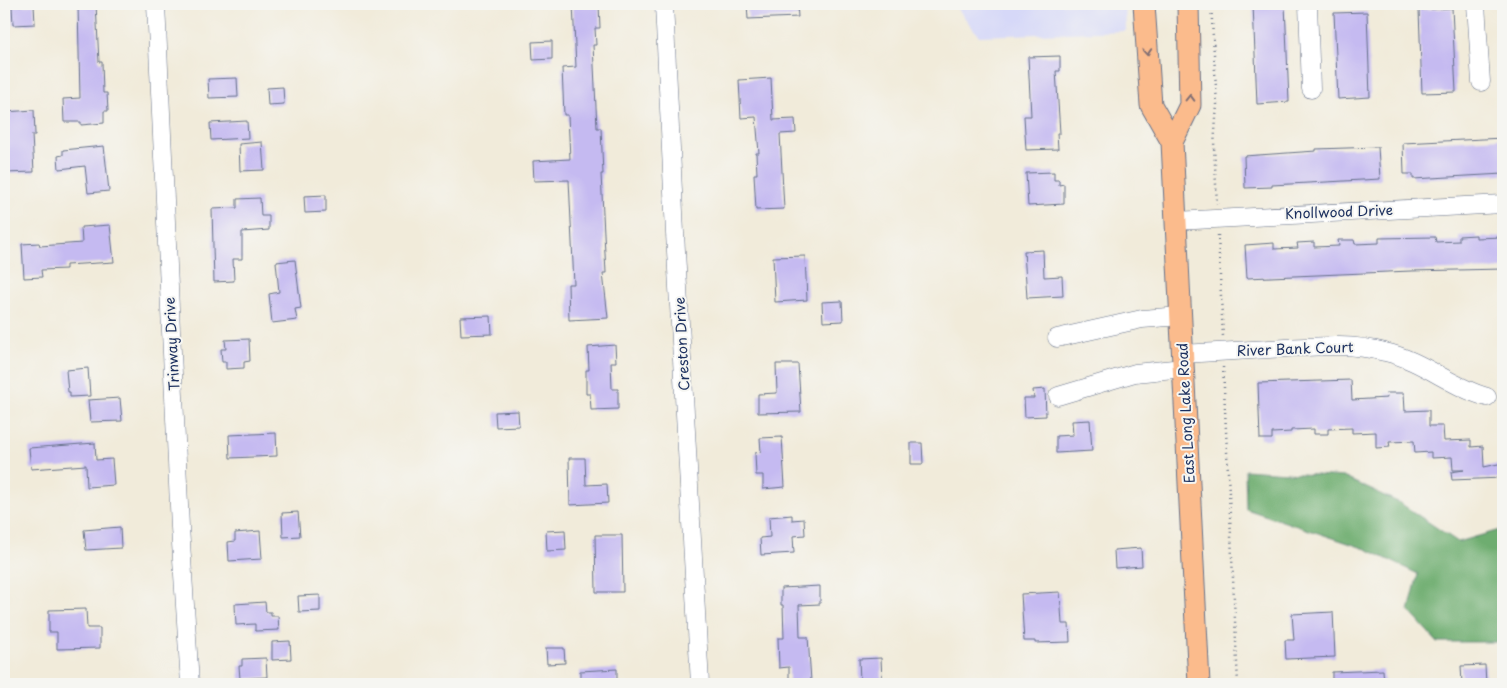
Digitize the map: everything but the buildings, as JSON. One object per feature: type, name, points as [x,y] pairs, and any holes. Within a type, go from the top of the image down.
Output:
[{"type":"main road","name":"East Long Lake Road","points":[[1144,4],[1151,105],[1172,142],[1199,684]]},
{"type":"main road","name":"East Long Lake Road","points":[[1172,142],[1190,105],[1188,4]]},
{"type":"street","name":"Trinway Drive","points":[[156,4],[180,527],[190,684]]},
{"type":"street","name":"Creston Drive","points":[[664,4],[700,684]]},
{"type":"street","points":[[1308,4],[1312,89]]},
{"type":"street","points":[[1476,4],[1481,82]]},
{"type":"street","name":"Knollwood Drive","points":[[1175,221],[1503,204]]},
{"type":"street","points":[[1057,338],[1142,319],[1181,316]]},
{"type":"street","name":"River Bank Court","points":[[1058,396],[1134,373],[1183,361],[1333,346],[1361,347],[1404,357],[1467,390],[1487,397]]},
{"type":"path","points":[[1211,4],[1217,104],[1214,146],[1217,206]]},
{"type":"path","points":[[1218,232],[1223,340]]},
{"type":"path","points":[[1222,362],[1238,684]]},
{"type":"shaded area","points":[[954,4],[1125,4],[1126,31],[979,36]]},
{"type":"green space","points":[[1245,470],[1343,477],[1400,503],[1458,542],[1503,529],[1503,642],[1437,642],[1409,611],[1418,574],[1366,549],[1246,509]]}]
